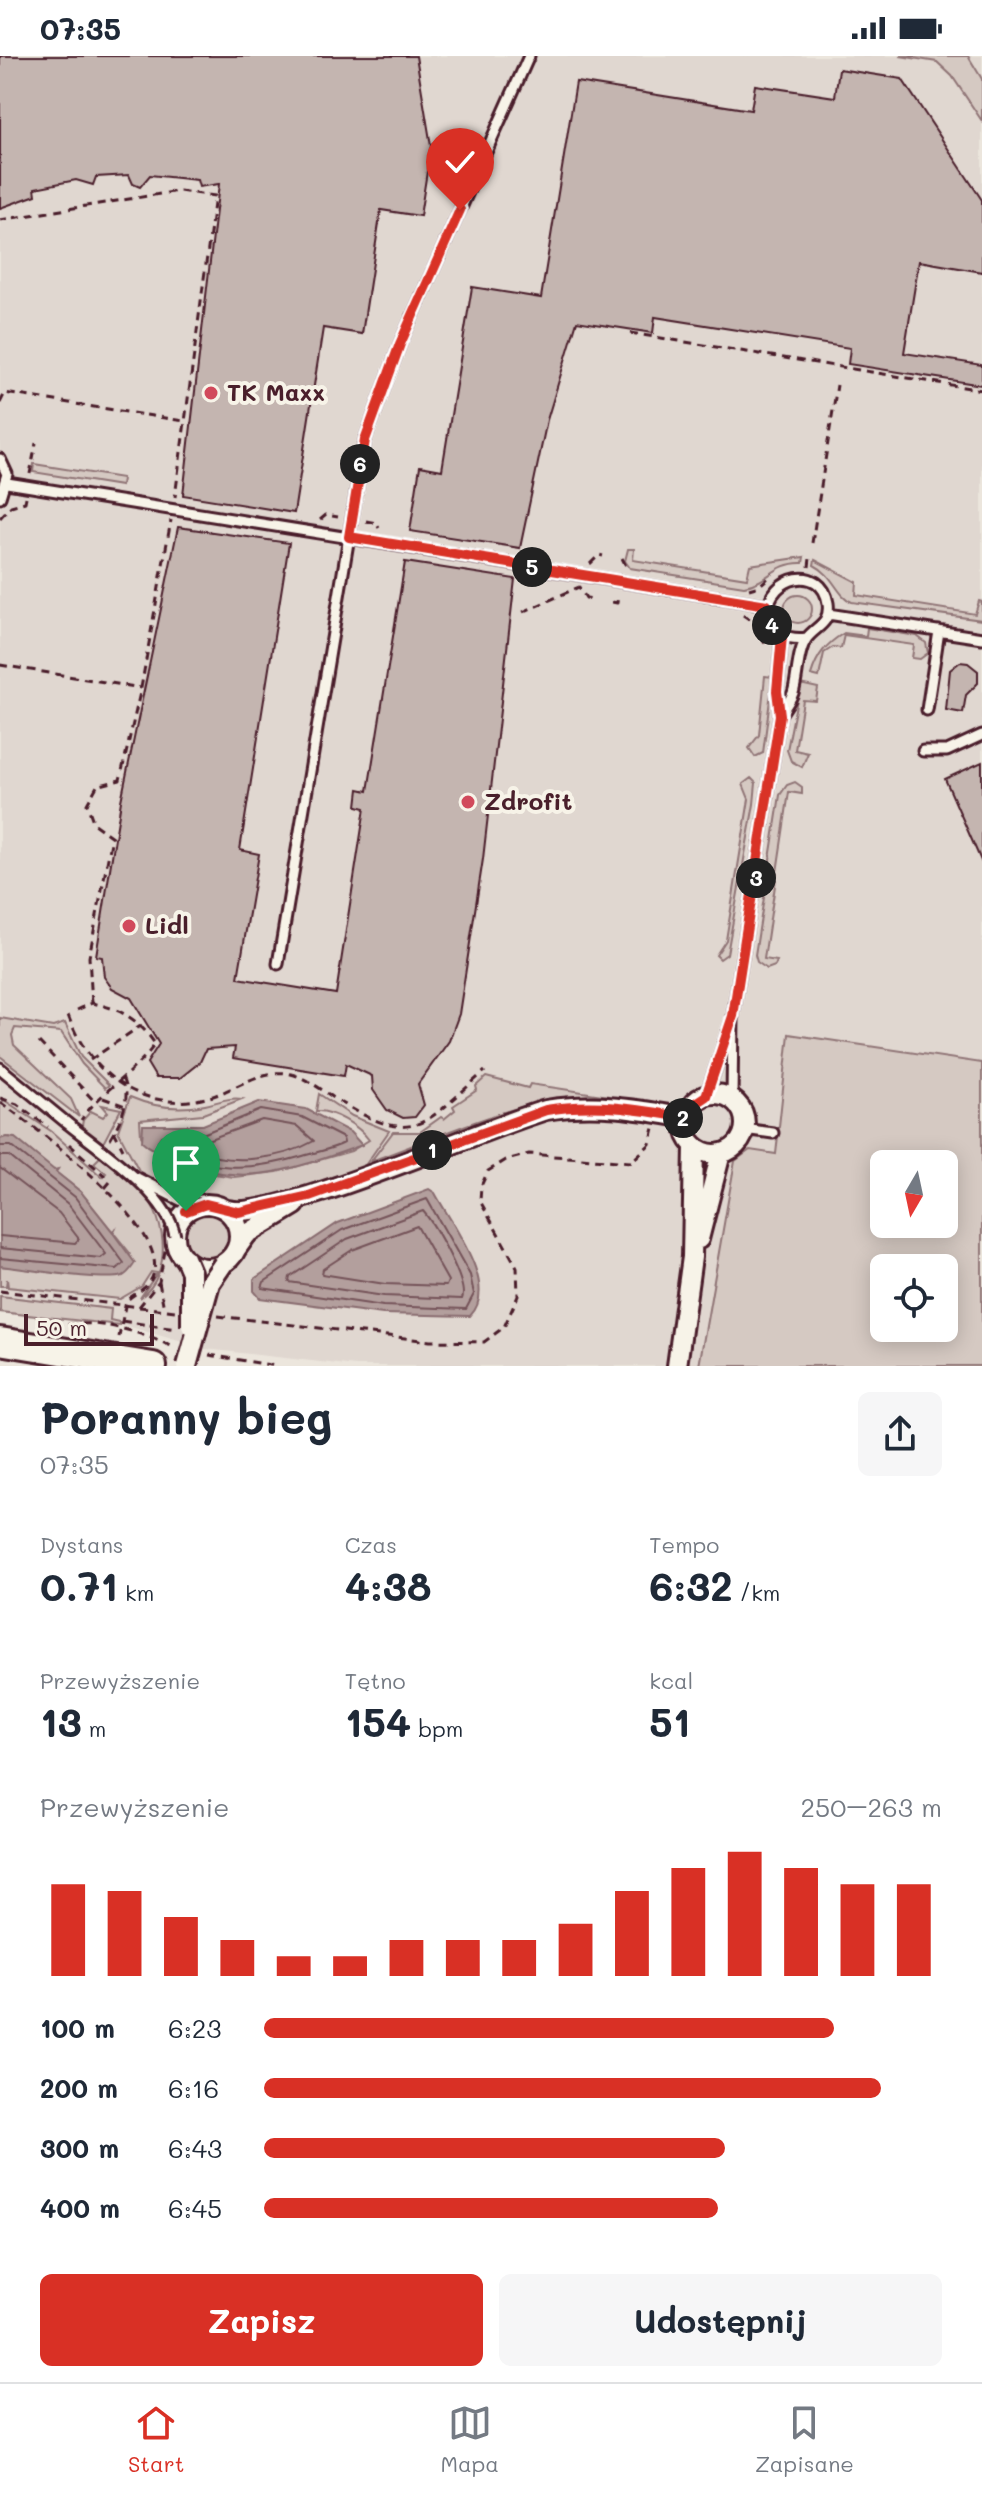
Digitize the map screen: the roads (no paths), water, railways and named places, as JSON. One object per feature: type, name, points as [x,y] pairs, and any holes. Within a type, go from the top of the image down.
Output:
[{"type":"main road","points":[[0,1341],[160,1355]]},
{"type":"street","points":[[677,1366],[692,1257],[694,1146],[687,1133],[686,1118],[691,1106],[706,1096],[719,1095],[732,1100],[743,1115],[744,1129],[736,1145],[721,1153],[707,1153],[694,1146]]},
{"type":"street","points":[[192,1354],[191,1280],[185,1258],[171,1239],[182,1216],[199,1205],[214,1204],[227,1210],[247,1211],[309,1196],[546,1110],[578,1105],[614,1106],[686,1118]]},
{"type":"street","points":[[692,1257],[721,1153]]},
{"type":"street","points":[[192,1354],[210,1283],[223,1264],[247,1234],[309,1196]]},
{"type":"street","points":[[227,1210],[239,1229],[237,1248]]},
{"type":"street","points":[[185,1258],[207,1268],[223,1264]]},
{"type":"lane","points":[[278,964],[365,440],[395,358],[529,56]]},
{"type":"lane","points":[[0,459],[7,483],[0,497]]},
{"type":"lane","points":[[7,483],[767,605]]},
{"type":"lane","points":[[807,580],[822,589],[828,614],[823,626],[807,638],[794,640],[782,636],[770,622],[769,596],[784,582],[807,580]]},
{"type":"lane","points":[[828,614],[982,638]]},
{"type":"lane","points":[[927,710],[939,631]]},
{"type":"lane","points":[[732,1100],[733,1016],[780,715],[777,691],[782,636]]},
{"type":"lane","points":[[780,715],[793,695],[807,638]]},
{"type":"lane","points":[[923,751],[947,751],[982,735]]},
{"type":"lane","points":[[706,1096],[733,1016]]},
{"type":"lane","points":[[0,1068],[132,1175],[178,1200],[199,1205]]},
{"type":"lane","points":[[744,1129],[773,1133]]},
{"type":"lane","points":[[132,1175],[163,1211],[171,1239]]},
{"type":"water","points":[[259,1102],[306,1109],[350,1132],[362,1145],[292,1168],[246,1175],[200,1169],[158,1152],[142,1141],[143,1125],[203,1125]]},
{"type":"water","points":[[15,1138],[54,1170],[58,1169],[56,1172],[81,1192],[112,1231],[115,1229],[113,1233],[135,1263],[127,1273],[123,1276],[99,1277],[0,1266],[0,1139]]},
{"type":"water","points":[[429,1189],[435,1193],[477,1272],[480,1289],[478,1303],[470,1316],[383,1314],[260,1298],[254,1291],[254,1279],[338,1223]]},
{"type":"place","name":"TK Maxx","points":[[211,393]]},
{"type":"place","name":"Zdrofit","points":[[468,802]]},
{"type":"place","name":"Lidl","points":[[129,926]]}]
